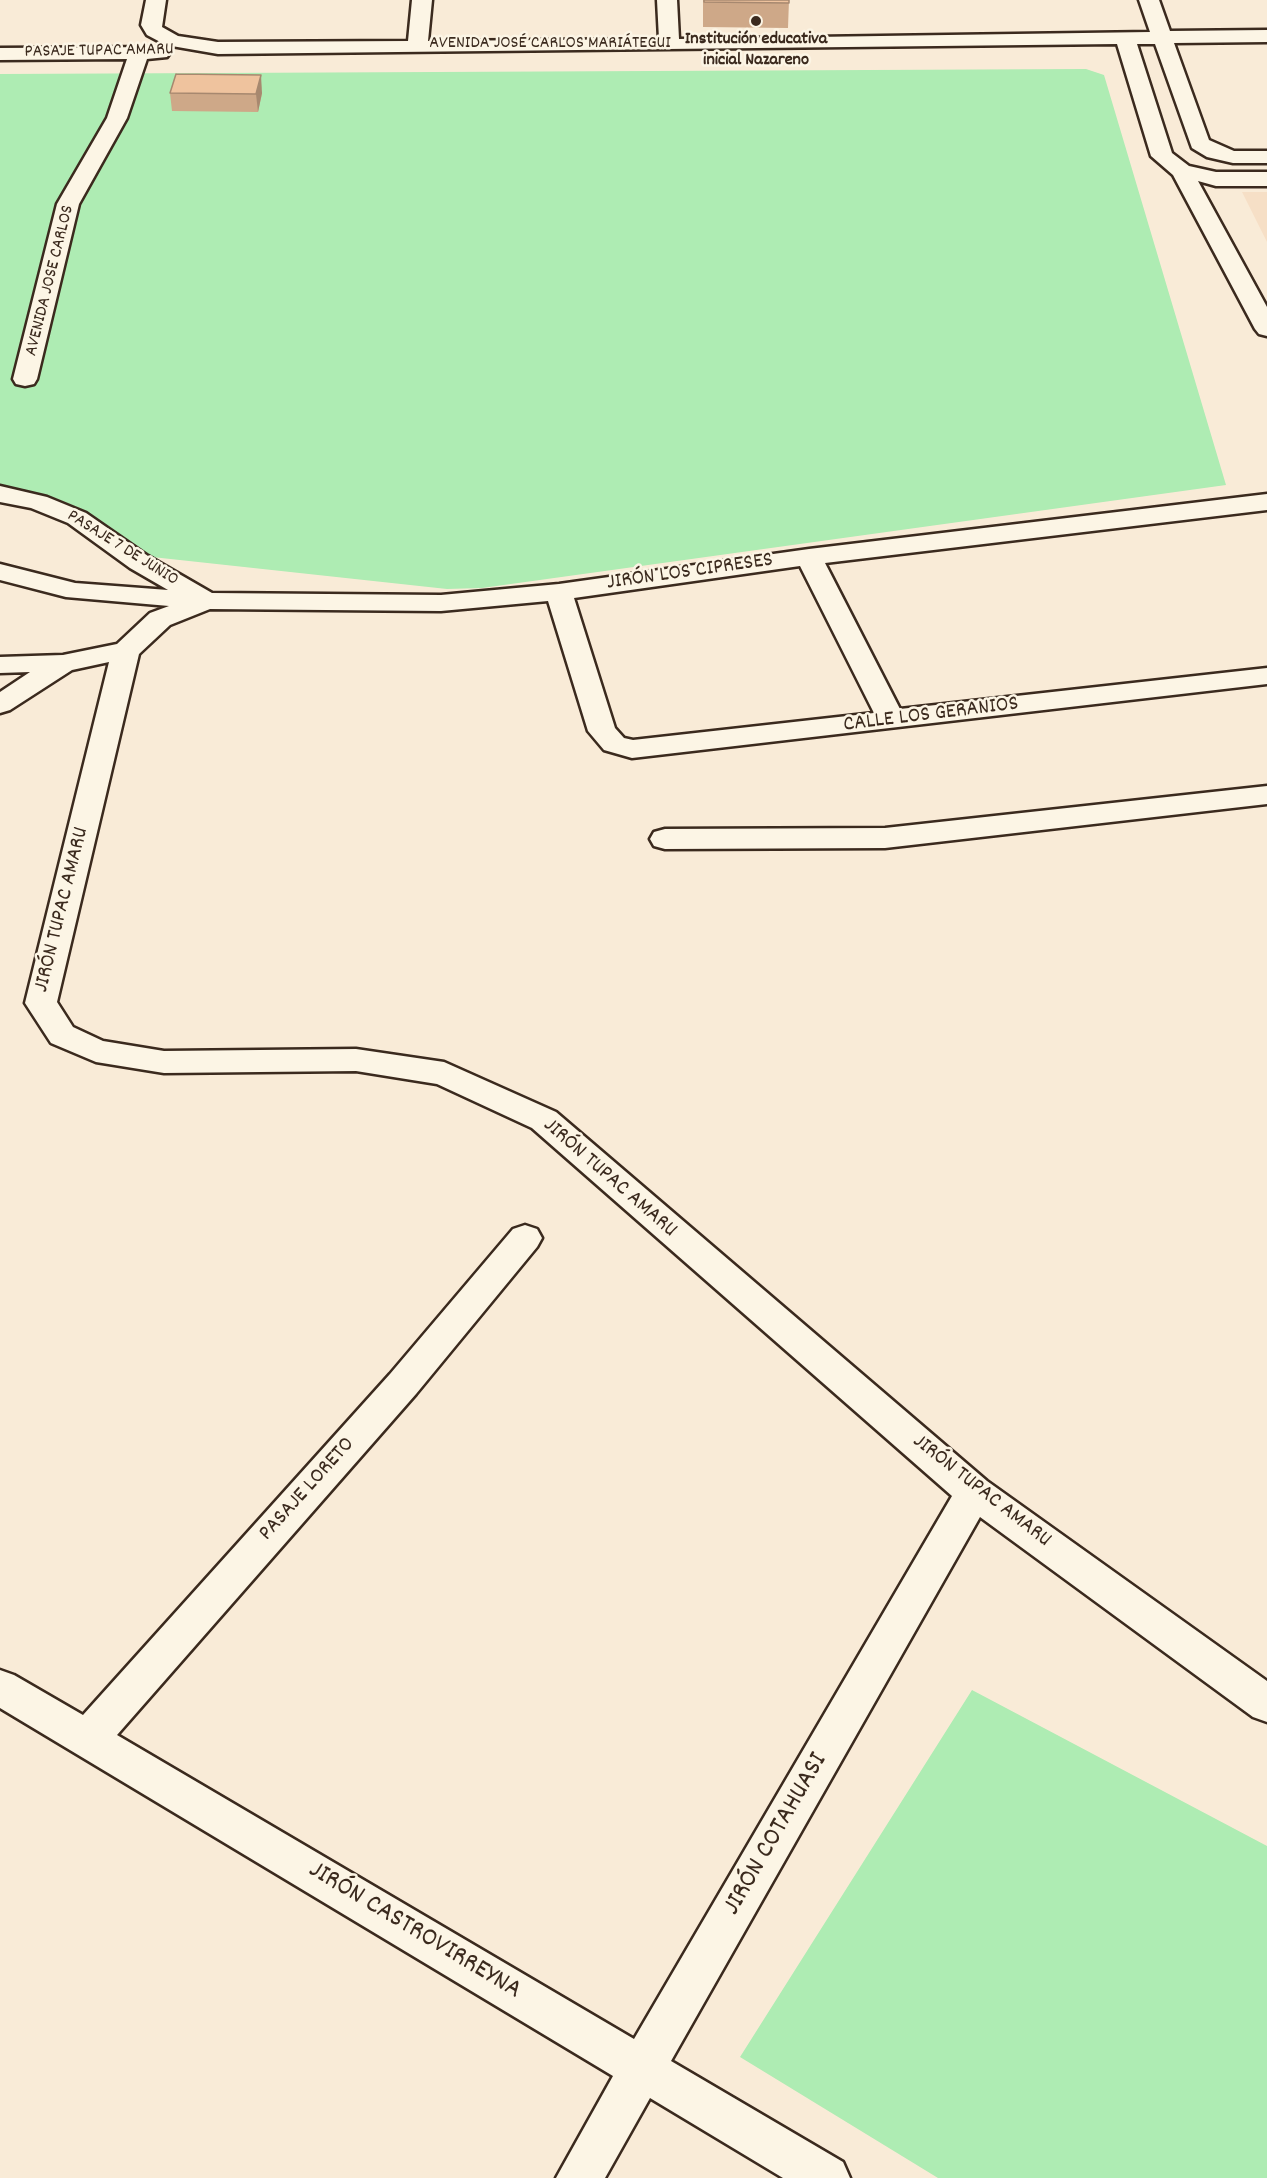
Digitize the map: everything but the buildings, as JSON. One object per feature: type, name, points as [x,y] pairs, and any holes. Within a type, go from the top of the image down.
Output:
[{"type":"street","name":"AVENIDA JOSÉ CARLOS MARIÁTEGUI","points":[[156,0],[151,25],[154,31],[173,41],[198,47],[669,45],[1164,36]]},
{"type":"street","points":[[418,46],[422,0]]},
{"type":"street","points":[[667,0],[669,45]]},
{"type":"street","points":[[1149,0],[1164,36],[1200,143],[1215,152],[1233,157],[1267,157]]},
{"type":"street","points":[[1164,36],[1267,36]]},
{"type":"street","points":[[1125,37],[1162,156],[1182,171],[1216,179],[1267,178]]},
{"type":"street","name":"PASAJE TUPAC AMARU","points":[[0,54],[167,53],[198,47]]},
{"type":"street","name":"AVENIDA JOSE CARLOS","points":[[25,379],[68,204],[117,118],[138,54]]},
{"type":"street","points":[[1182,171],[1266,325]]},
{"type":"street","name":"PASAJE 7 DE JUNIO","points":[[0,494],[38,502],[77,518],[139,562],[207,601]]},
{"type":"street","name":"JIRÓN LOS CIPRESES","points":[[126,651],[160,619],[207,601],[441,603],[559,592],[809,557],[1267,502]]},
{"type":"street","points":[[809,557],[892,721]]},
{"type":"street","points":[[0,572],[75,591],[207,601]]},
{"type":"street","name":"CALLE LOS GERANIOS","points":[[559,592],[602,731],[614,744],[632,749],[892,721],[1267,676]]},
{"type":"street","points":[[0,665],[63,663],[126,651]]},
{"type":"street","name":"JIRÓN TUPAC AMARU","points":[[126,651],[41,1003],[62,1035],[96,1051],[164,1062],[356,1060],[444,1074],[544,1120],[974,1492],[1267,1704]]},
{"type":"street","points":[[0,704],[63,663]]},
{"type":"street","points":[[665,839],[885,838],[1267,795]]},
{"type":"street","name":"PASAJE LORETO","points":[[88,1738],[403,1383],[525,1238]]},
{"type":"street","name":"JIRÓN COTAHUASI","points":[[579,2178],[974,1492]]},
{"type":"street","name":"JIRÓN CASTROVIRREYNA","points":[[0,1687],[827,2178]]},
{"type":"shaded area","points":[[1242,192],[1267,192],[1267,242]]},
{"type":"green space","points":[[1086,69],[1104,75],[1226,485],[482,588],[447,589],[152,557],[79,508],[55,498],[0,487],[0,74]]},
{"type":"green space","points":[[972,1690],[1267,1846],[1267,2178],[938,2178],[740,2057]]},
{"type":"place","name":"Institución educativa inicial Nazareno","points":[[756,21]]}]
